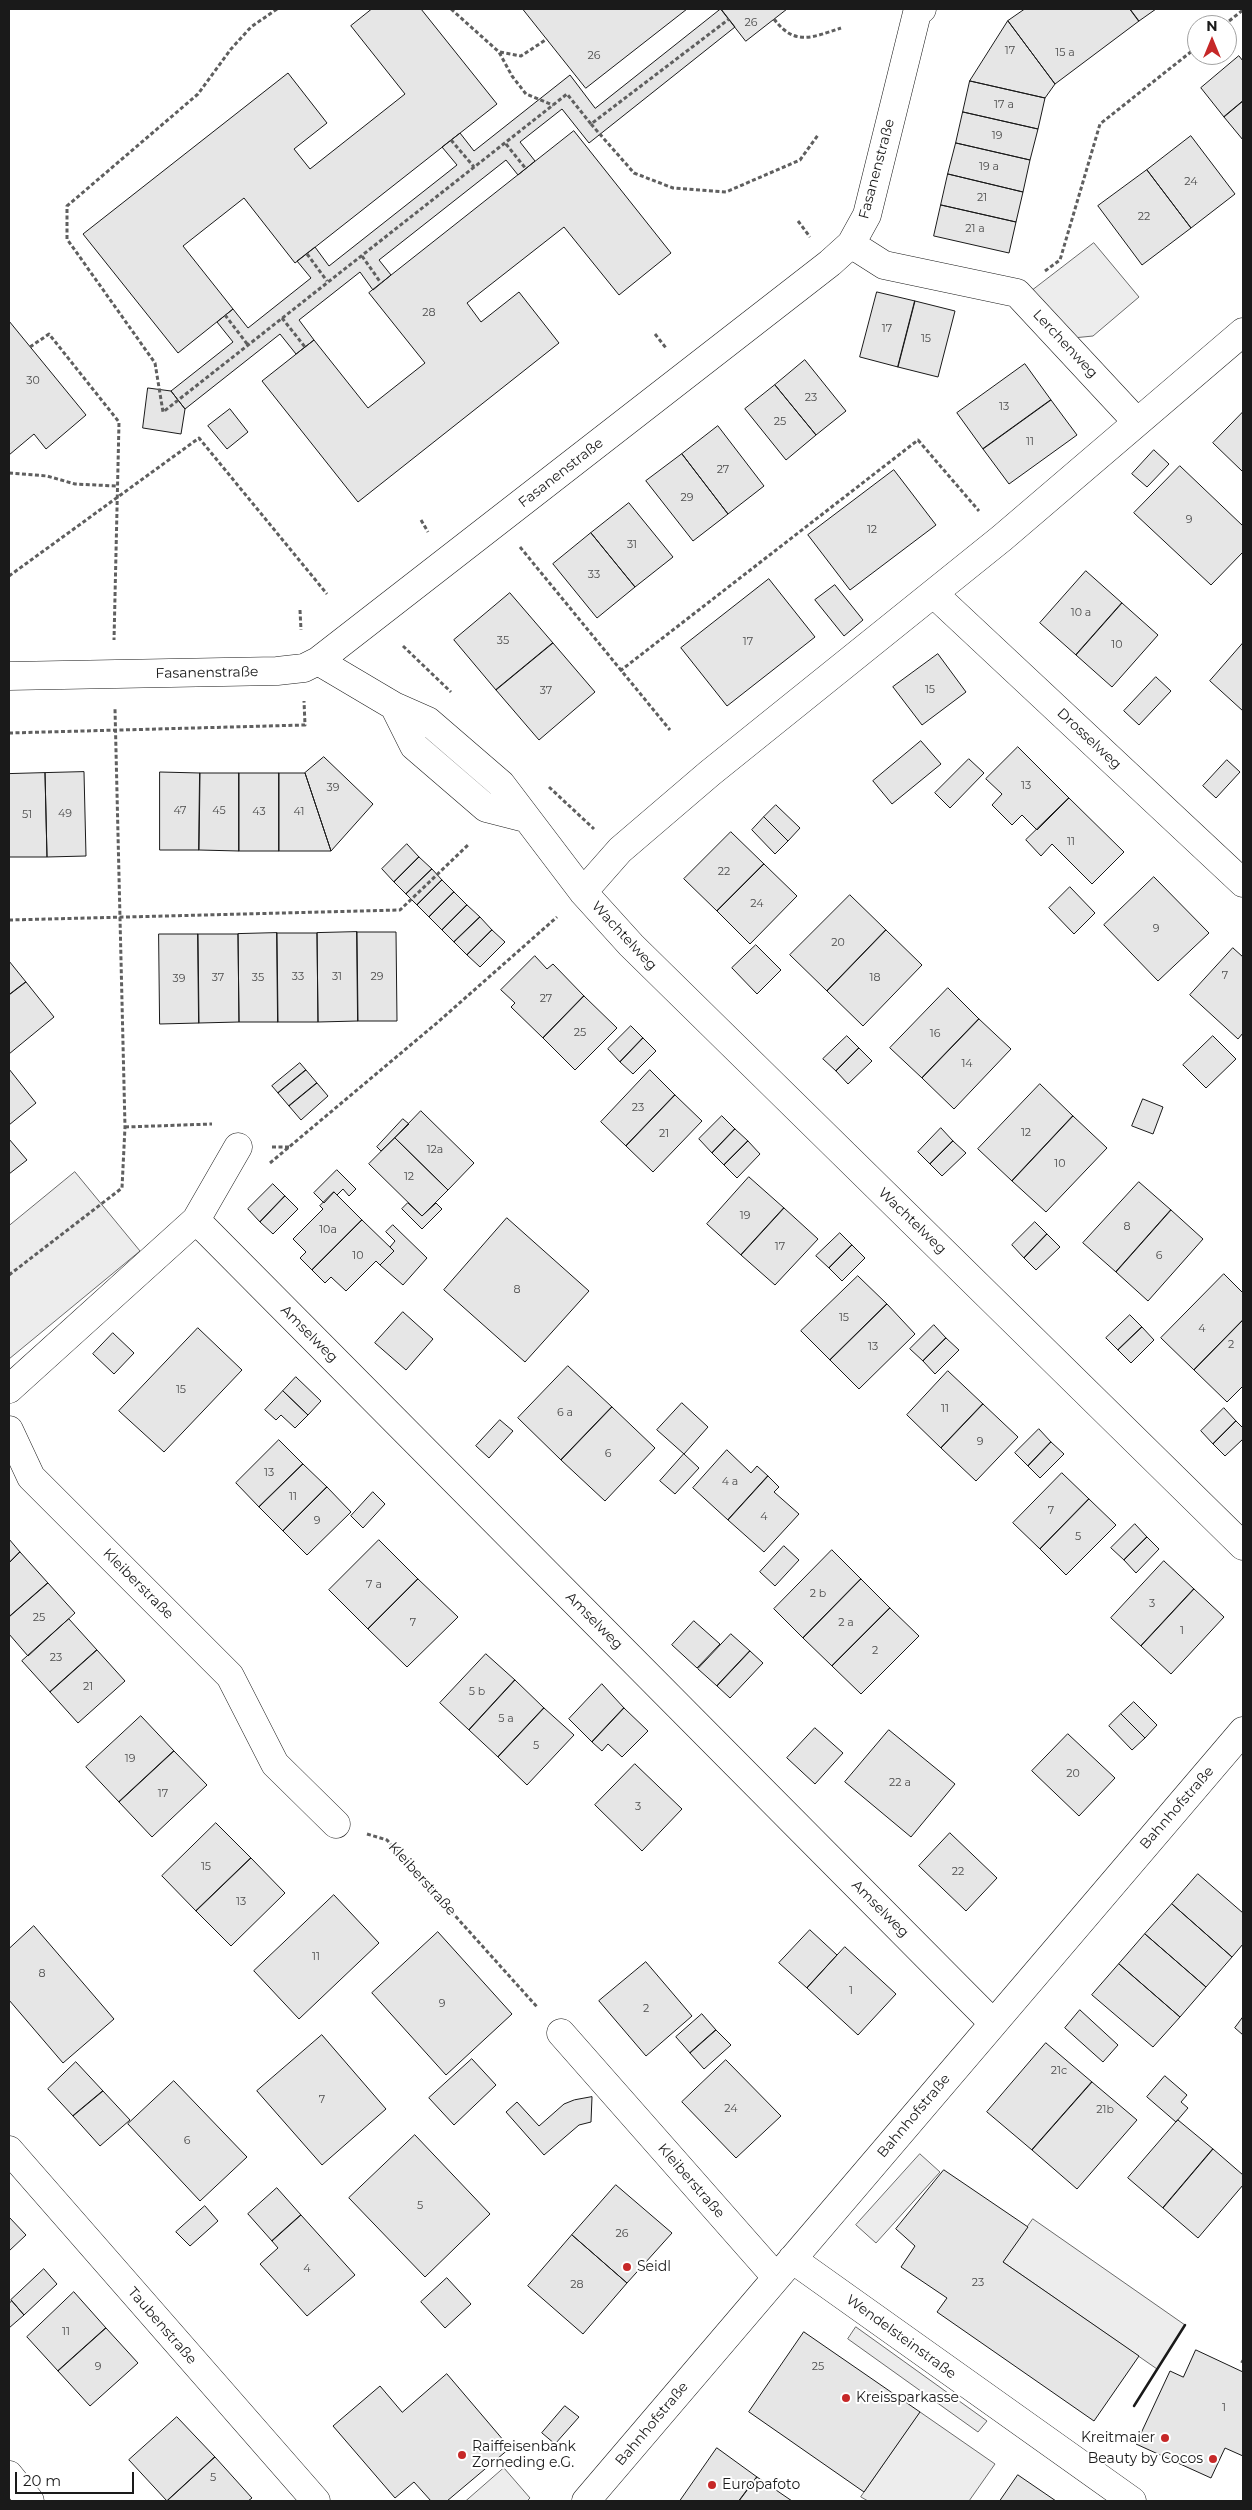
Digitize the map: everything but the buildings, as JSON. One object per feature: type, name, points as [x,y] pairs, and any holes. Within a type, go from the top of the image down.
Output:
[{"type":"street","name":"Fasanenstraße","points":[[9,676],[277,672],[311,664],[499,522],[830,263],[851,244],[867,215],[917,13],[922,9]]},
{"type":"street","points":[[851,244],[884,265],[1017,293]]},
{"type":"street","name":"Lerchenweg","points":[[1017,293],[1137,422]]},
{"type":"street","points":[[934,594],[1243,332]]},
{"type":"street","name":"Wachtelweg","points":[[583,892],[620,850],[710,773],[934,594]]},
{"type":"street","name":"Drosselweg","points":[[934,594],[1243,883]]},
{"type":"street","name":"Wachtelweg","points":[[311,664],[428,721],[501,784],[583,892],[631,945],[1243,1546]]},
{"type":"street","points":[[9,1389],[196,1220],[238,1147]]},
{"type":"street","name":"Amselweg","points":[[196,1220],[993,2023]]},
{"type":"street","name":"Kleiberstraße","points":[[9,1430],[30,1477],[230,1676],[275,1764],[336,1824]]},
{"type":"street","name":"Bahnhofstraße","points":[[586,2501],[1243,1731]]},
{"type":"street","name":"Kleiberstraße","points":[[561,2034],[784,2268]]},
{"type":"street","name":"Taubenstraße","points":[[9,2150],[316,2501]]},
{"type":"street","name":"Wendelsteinstraße","points":[[784,2268],[1132,2501]]},
{"type":"street","points":[[9,2475],[30,2501]]},
{"type":"path","points":[[277,9],[251,27],[231,49],[198,94],[68,206],[67,239],[155,363],[163,412],[327,281],[506,144],[567,94],[590,124],[634,173],[673,188],[726,192],[800,160],[818,135]]},
{"type":"path","points":[[451,9],[499,52],[512,76],[526,94],[553,105]]},
{"type":"path","points":[[590,124],[729,19]]},
{"type":"path","points":[[774,19],[783,30],[793,36],[809,38],[842,28]]},
{"type":"path","points":[[499,52],[521,56],[547,39]]},
{"type":"path","points":[[1017,293],[1060,260],[1100,124],[1187,55]]},
{"type":"path","points":[[451,140],[474,167]]},
{"type":"path","points":[[506,144],[526,169]]},
{"type":"path","points":[[306,254],[327,281]]},
{"type":"path","points":[[362,256],[381,283]]},
{"type":"path","points":[[225,315],[248,345]]},
{"type":"path","points":[[282,318],[305,347]]},
{"type":"path","points":[[9,576],[199,438],[327,594]]},
{"type":"path","points":[[620,672],[918,440],[1002,538]]},
{"type":"path","points":[[9,473],[47,476],[75,484],[116,486]]},
{"type":"path","points":[[499,522],[620,672],[670,730]]},
{"type":"path","points":[[9,733],[305,725],[311,664],[300,610]]},
{"type":"path","points":[[9,920],[400,910],[468,844]]},
{"type":"path","points":[[266,1166],[438,1022],[583,892]]},
{"type":"path","points":[[9,1275],[122,1188],[125,1127]]},
{"type":"path","name":"Kleiberstraße","points":[[336,1824],[387,1840],[561,2034]]},
{"type":"shaded area","points":[[1094,243],[1139,297],[1093,336],[1073,338],[1029,293]]},
{"type":"shaded area","points":[[75,1172],[140,1251],[9,1359],[9,1226]]},
{"type":"shaded area","points":[[920,2154],[940,2172],[876,2243],[856,2225]]},
{"type":"shaded area","points":[[1033,2219],[1185,2325],[1157,2369],[1003,2262]]},
{"type":"shaded area","points":[[856,2327],[987,2421],[978,2432],[848,2339]]},
{"type":"shaded area","points":[[920,2412],[995,2464],[969,2501],[868,2501],[861,2497]]},
{"type":"shaded area","points":[[504,2468],[530,2498],[527,2501],[466,2501]]},
{"type":"wall","points":[[1134,2406],[1185,2325]]},
{"type":"place","name":"Seidl","points":[[627,2267]]},
{"type":"place","name":"Kreissparkasse","points":[[846,2398]]},
{"type":"place","name":"Kreitmaier","points":[[1165,2438]]},
{"type":"place","name":"Raiffeisenbank Zorneding e.G.","points":[[462,2455]]},
{"type":"place","name":"Beauty by Cocos","points":[[1213,2459]]},
{"type":"place","name":"Europafoto","points":[[712,2485]]}]
